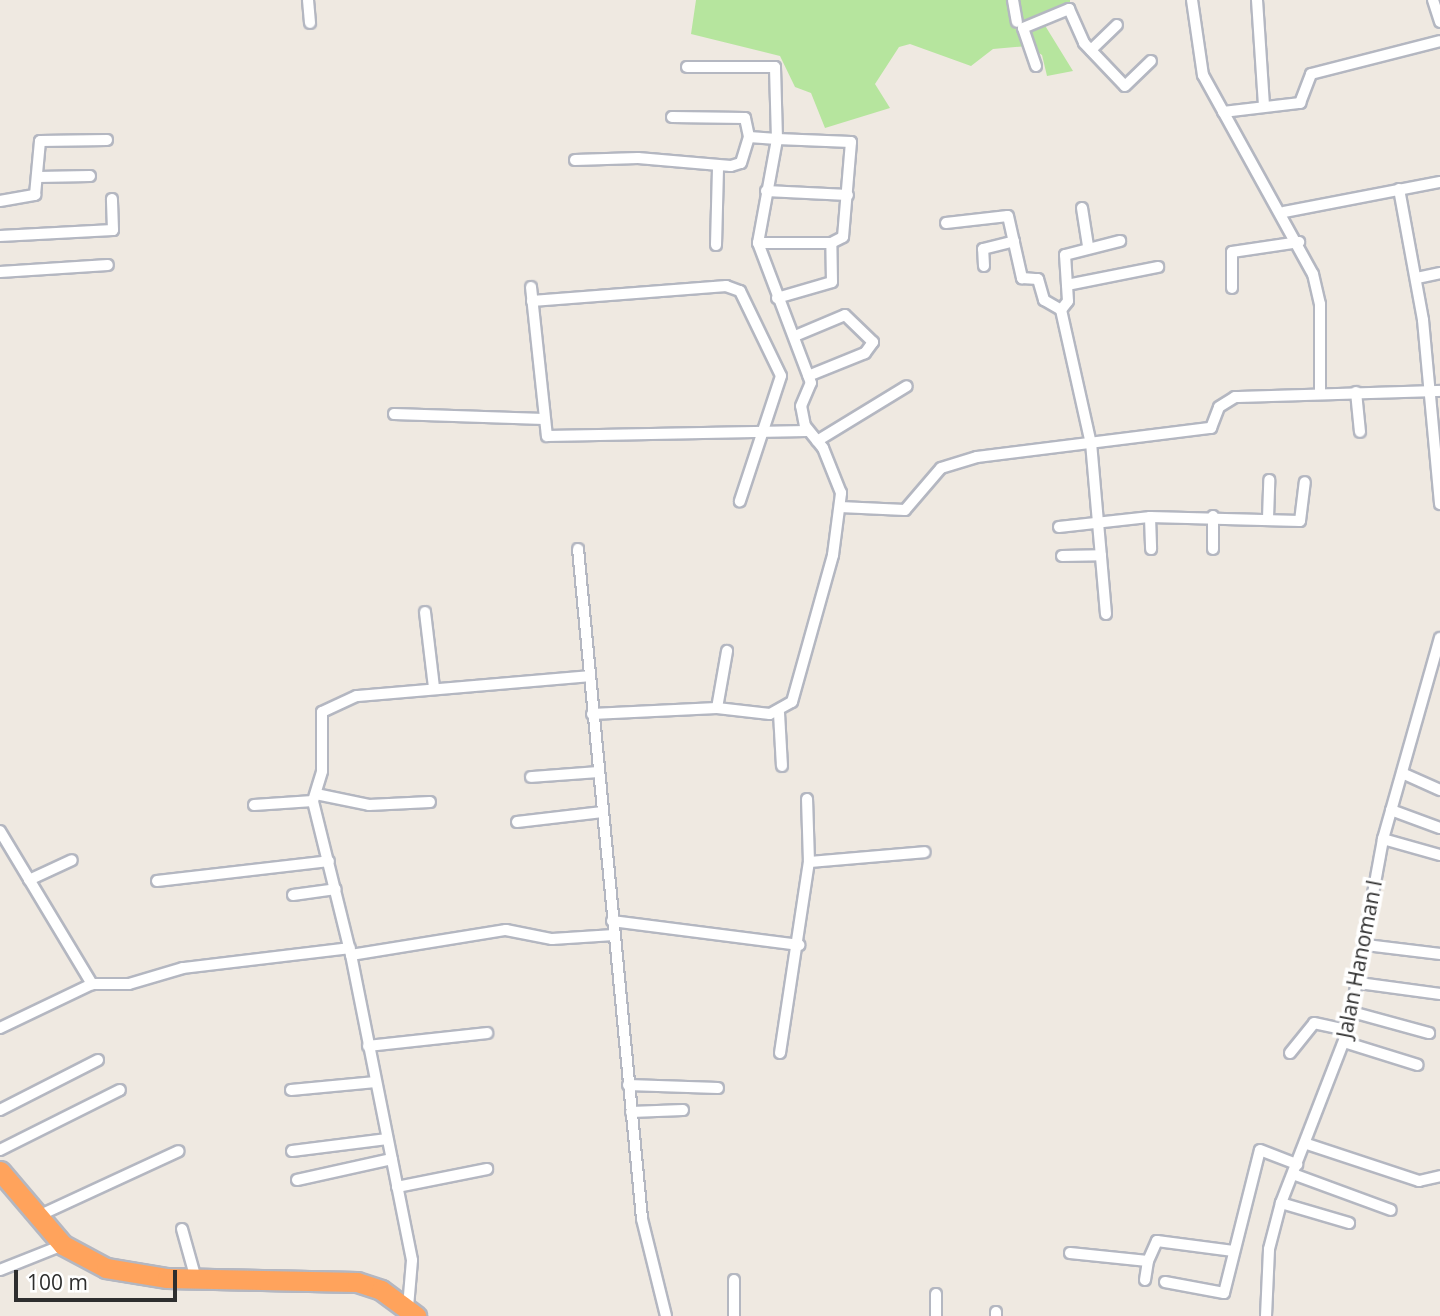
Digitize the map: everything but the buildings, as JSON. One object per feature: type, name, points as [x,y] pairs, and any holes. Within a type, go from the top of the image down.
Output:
[{"type":"highway","points":[[0,1171],[34,1219],[63,1245],[120,1272],[196,1279],[333,1278],[381,1290],[412,1312]]},
{"type":"street","points":[[309,0],[310,23]]},
{"type":"street","points":[[1013,0],[1017,22]]},
{"type":"street","points":[[1192,0],[1199,63],[1223,112],[1284,212],[1299,242],[1320,304],[1320,391]]},
{"type":"street","points":[[1257,0],[1264,106]]},
{"type":"street","points":[[1433,0],[1440,22]]},
{"type":"street","points":[[1037,66],[1024,27],[1069,5],[1091,50],[1125,86],[1151,61]]},
{"type":"street","points":[[1091,50],[1117,25]]},
{"type":"street","points":[[1223,112],[1303,101],[1311,74],[1440,41]]},
{"type":"street","points":[[687,67],[775,67],[777,139],[758,243],[808,376],[811,391],[801,406],[807,431],[817,441],[838,480],[840,508],[794,692],[779,713],[782,766]]},
{"type":"street","points":[[575,160],[638,158],[718,166],[741,163],[749,137],[745,118],[672,117]]},
{"type":"street","points":[[749,137],[851,142],[843,237],[831,243],[758,243]]},
{"type":"street","points":[[0,201],[30,200],[38,177],[40,141],[107,140]]},
{"type":"street","points":[[716,245],[718,166]]},
{"type":"street","points":[[38,177],[90,176]]},
{"type":"street","points":[[1284,212],[1440,182]]},
{"type":"street","points":[[1399,189],[1436,392],[1440,504]]},
{"type":"street","points":[[766,191],[848,195]]},
{"type":"street","points":[[0,236],[113,230],[112,199]]},
{"type":"street","points":[[1083,208],[1088,246]]},
{"type":"street","points":[[946,223],[1005,215],[1014,241],[1021,278],[1038,279],[1044,300],[1061,310],[1091,444],[1106,614]]},
{"type":"street","points":[[984,266],[983,249],[1014,241]]},
{"type":"street","points":[[1061,310],[1068,301],[1065,255],[1088,246],[1120,241]]},
{"type":"street","points":[[1232,288],[1232,252],[1299,242]]},
{"type":"street","points":[[777,298],[832,282],[831,243]]},
{"type":"street","points":[[0,272],[108,265]]},
{"type":"street","points":[[1067,285],[1158,267]]},
{"type":"street","points":[[1417,278],[1440,273]]},
{"type":"street","points":[[531,286],[546,433],[554,437],[760,430],[807,431]]},
{"type":"street","points":[[532,301],[737,288],[781,371],[760,430],[740,501]]},
{"type":"street","points":[[795,336],[845,315],[873,342],[865,353],[808,376]]},
{"type":"street","points":[[817,441],[907,386]]},
{"type":"street","points":[[840,508],[905,510],[947,464],[1211,428],[1228,398],[1320,391],[1436,392]]},
{"type":"street","points":[[1356,392],[1360,432]]},
{"type":"street","points":[[394,414],[544,419]]},
{"type":"street","points":[[1268,519],[1269,480]]},
{"type":"street","points":[[1059,527],[1150,517],[1213,516],[1301,520],[1305,482]]},
{"type":"street","points":[[1213,516],[1213,549]]},
{"type":"street","points":[[1150,517],[1151,550]]},
{"type":"street","points":[[578,549],[593,660],[589,676],[597,772],[631,1112],[647,1247],[666,1316]]},
{"type":"street","points":[[1062,556],[1101,555]]},
{"type":"street","points":[[425,612],[434,688]]},
{"type":"street","name":"Jalan Hanoman I","points":[[1266,1316],[1269,1249],[1281,1203],[1307,1143],[1348,1030],[1366,945],[1383,839],[1435,671],[1440,638]]},
{"type":"street","points":[[717,708],[727,651]]},
{"type":"street","points":[[412,1312],[412,1260],[351,952],[315,797],[327,707],[434,688],[589,676]]},
{"type":"street","points":[[593,714],[717,708],[779,713]]},
{"type":"street","points":[[531,776],[597,772]]},
{"type":"street","points":[[1402,774],[1440,790]]},
{"type":"street","points":[[254,806],[315,797],[369,805],[430,802]]},
{"type":"street","points":[[780,1053],[799,944],[809,862],[807,799]]},
{"type":"street","points":[[1391,810],[1440,828]]},
{"type":"street","points":[[517,822],[602,812]]},
{"type":"street","points":[[0,831],[92,984]]},
{"type":"street","points":[[1383,839],[1440,855]]},
{"type":"street","points":[[809,862],[925,852]]},
{"type":"street","points":[[29,880],[72,860]]},
{"type":"street","points":[[158,881],[329,861]]},
{"type":"street","points":[[293,895],[336,889]]},
{"type":"street","points":[[612,921],[799,944]]},
{"type":"street","points":[[0,1028],[92,984],[129,984],[183,968],[351,952],[506,930],[552,939],[614,935]]},
{"type":"street","points":[[1366,945],[1440,954]]},
{"type":"street","points":[[1359,983],[1440,994]]},
{"type":"street","points":[[1352,1012],[1429,1033]]},
{"type":"street","points":[[1290,1053],[1314,1024],[1348,1030]]},
{"type":"street","points":[[368,1046],[487,1033]]},
{"type":"street","points":[[1344,1042],[1418,1065]]},
{"type":"street","points":[[0,1110],[98,1060]]},
{"type":"street","points":[[291,1090],[376,1082]]},
{"type":"street","points":[[628,1085],[718,1088]]},
{"type":"street","points":[[0,1150],[120,1090]]},
{"type":"street","points":[[631,1112],[683,1110]]},
{"type":"street","points":[[292,1151],[387,1139]]},
{"type":"street","points":[[1307,1143],[1419,1181],[1440,1177]]},
{"type":"street","points":[[1165,1282],[1224,1293],[1260,1150],[1295,1169],[1391,1210]]},
{"type":"street","points":[[34,1219],[179,1151]]},
{"type":"street","points":[[298,1180],[392,1159]]},
{"type":"street","points":[[397,1187],[487,1169]]},
{"type":"street","points":[[1281,1203],[1349,1223]]},
{"type":"street","points":[[182,1229],[196,1279]]},
{"type":"street","points":[[1145,1280],[1155,1241],[1233,1251]]},
{"type":"street","points":[[0,1270],[63,1245]]},
{"type":"street","points":[[1070,1253],[1148,1261]]},
{"type":"street","points":[[734,1280],[734,1316]]},
{"type":"street","points":[[936,1294],[936,1316]]},
{"type":"green space","points":[[696,0],[1070,0],[1070,11],[1041,19],[1073,71],[1047,76],[1042,55],[1028,46],[993,49],[971,66],[910,44],[899,47],[875,84],[890,108],[825,128],[811,93],[795,87],[780,56],[691,34]]}]
